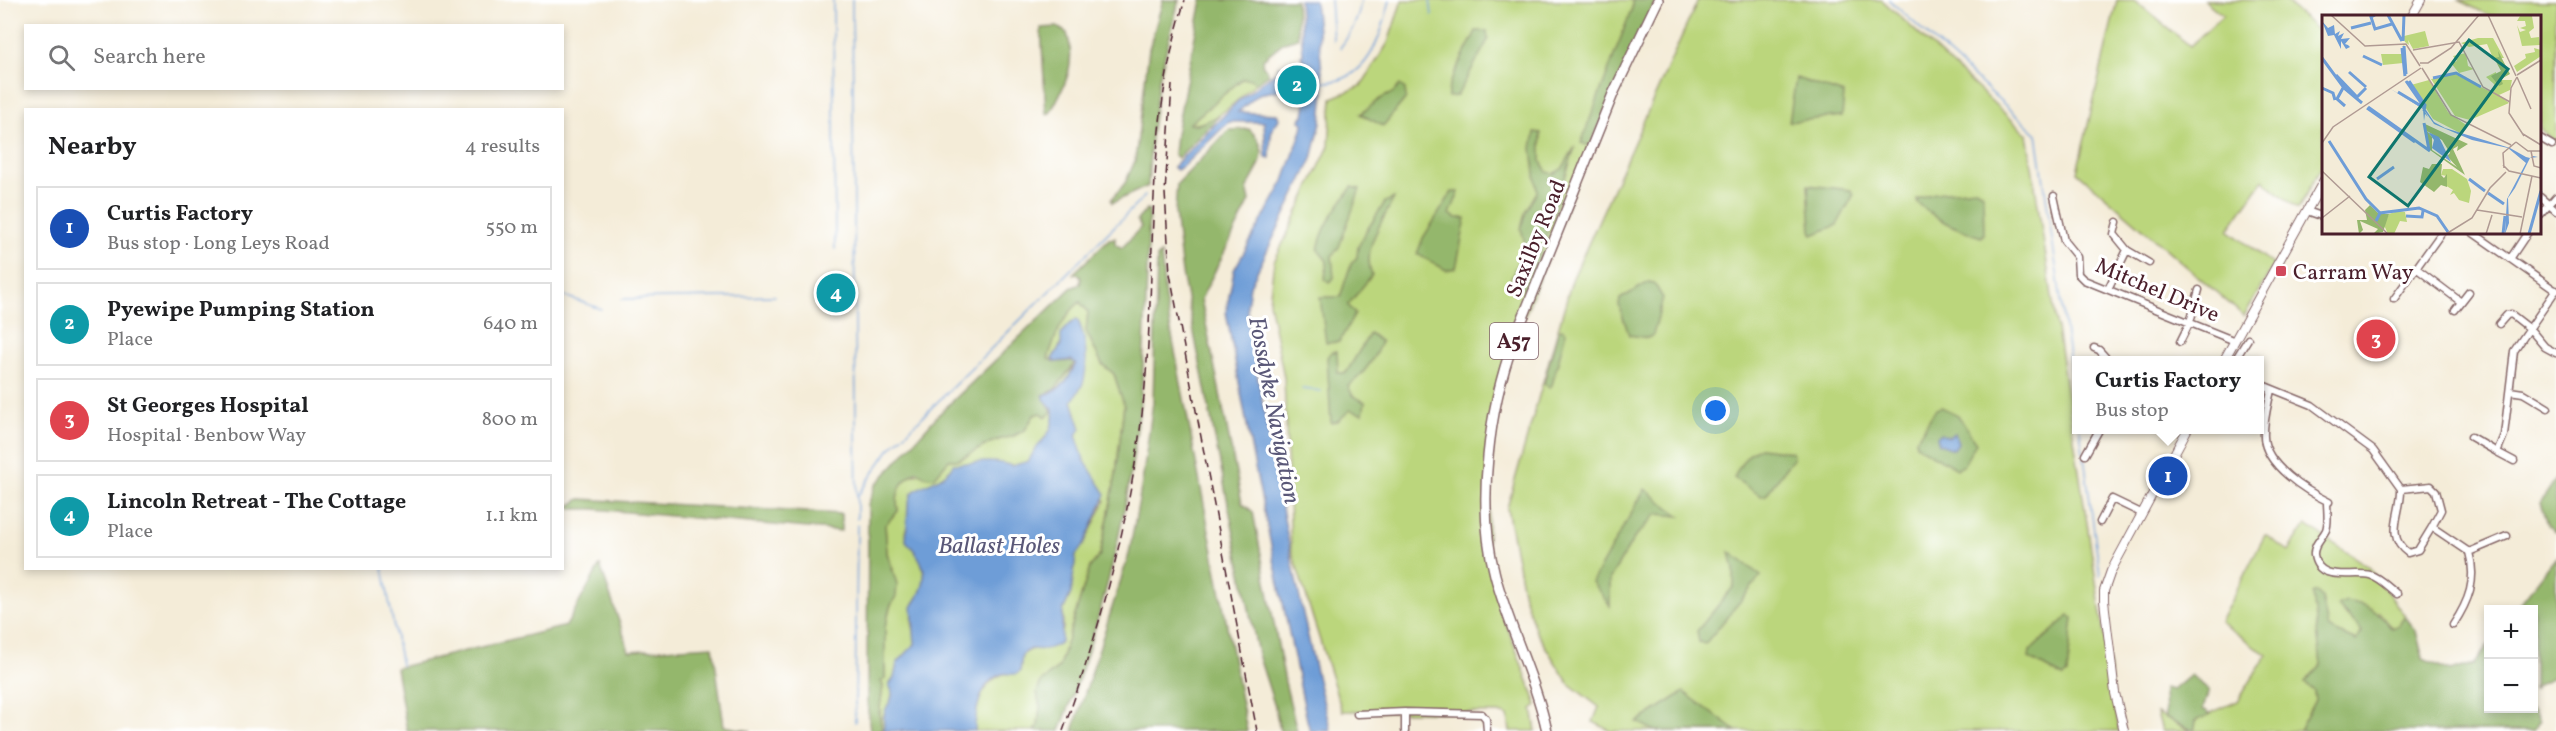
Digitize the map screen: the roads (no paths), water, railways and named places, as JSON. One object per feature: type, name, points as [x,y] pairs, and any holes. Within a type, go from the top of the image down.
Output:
[{"type":"main road","name":"Saxilby Road","points":[[1547,731],[1542,708],[1508,618],[1492,562],[1487,507],[1492,426],[1502,377],[1514,340],[1613,94],[1658,0]]},
{"type":"street","points":[[2413,15],[2421,0]]},
{"type":"street","points":[[2541,138],[2552,145]]},
{"type":"street","points":[[2226,356],[2322,184]]},
{"type":"street","name":"Mitchel Drive","points":[[2054,196],[2064,241],[2076,257],[2078,274],[2084,280],[2235,341]]},
{"type":"street","points":[[2541,214],[2556,196]]},
{"type":"street","points":[[2541,198],[2556,212]]},
{"type":"street","points":[[2307,211],[2322,216]]},
{"type":"street","points":[[2118,222],[2114,234],[2127,250],[2149,263]]},
{"type":"street","points":[[2394,299],[2441,234]]},
{"type":"street","points":[[2475,234],[2556,290],[2514,351],[2504,435],[2497,452]]},
{"type":"street","points":[[2510,259],[2527,234]]},
{"type":"street","points":[[2108,289],[2127,250]]},
{"type":"street","points":[[2416,268],[2461,302]]},
{"type":"street","points":[[2180,342],[2190,322],[2199,290]]},
{"type":"street","points":[[2455,310],[2469,292]]},
{"type":"street","points":[[2499,324],[2511,314],[2529,328],[2545,347],[2556,353]]},
{"type":"street","points":[[2237,356],[2248,339]]},
{"type":"street","points":[[2094,348],[2104,356]]},
{"type":"street","points":[[2264,386],[2312,405],[2373,450],[2401,489],[2402,503],[2394,534],[2401,549],[2408,553],[2418,550],[2441,510],[2436,490],[2431,486],[2401,489]]},
{"type":"street","points":[[2271,390],[2264,439],[2272,456],[2288,476],[2310,493],[2329,503],[2326,529],[2315,548],[2314,555],[2317,564],[2326,572],[2341,576],[2372,575],[2397,594]]},
{"type":"street","points":[[2510,391],[2523,393],[2548,408]]},
{"type":"street","points":[[2085,455],[2096,434]]},
{"type":"street","points":[[2124,731],[2115,693],[2104,591],[2111,571],[2184,434]]},
{"type":"street","points":[[2471,437],[2514,461]]},
{"type":"street","points":[[2100,522],[2112,499],[2141,513]]},
{"type":"street","points":[[2432,527],[2469,552],[2473,565],[2473,585],[2465,608],[2453,625]]},
{"type":"street","points":[[2469,552],[2507,536]]},
{"type":"street","points":[[1405,712],[1405,731]]},
{"type":"street","points":[[1357,714],[1405,712],[1482,714],[1486,718],[1487,731]]},
{"type":"water","points":[[1299,0],[1315,0],[1324,91],[1321,122],[1312,159],[1250,286],[1247,307],[1249,331],[1297,582],[1331,731],[1310,731],[1307,720],[1253,458],[1226,312],[1234,270],[1284,181],[1302,130],[1303,123],[1300,121],[1304,116],[1308,87],[1305,87],[1304,81],[1307,80],[1304,59],[1301,56],[1303,55]]},
{"type":"water","points":[[1291,65],[1293,72],[1283,80],[1291,83],[1291,88],[1259,94],[1238,112],[1277,114],[1279,120],[1271,135],[1270,158],[1266,158],[1264,122],[1229,122],[1182,167],[1177,170],[1173,167],[1237,102],[1278,70],[1279,66],[1282,68]]},
{"type":"water","name":"Ballast Holes","points":[[1077,319],[1084,340],[1086,365],[1083,383],[1072,401],[1081,429],[1076,435],[1084,460],[1106,494],[1084,544],[1076,555],[1071,593],[1063,611],[1061,642],[1046,649],[1030,649],[1022,655],[1020,672],[1002,674],[988,683],[980,698],[975,731],[884,731],[885,712],[892,698],[889,685],[894,678],[897,663],[915,644],[912,607],[924,581],[919,557],[906,541],[908,505],[912,493],[940,478],[953,464],[991,462],[1012,466],[1029,461],[1052,426],[1053,409],[1044,399],[1044,395],[1056,390],[1064,383],[1076,363],[1071,360],[1056,362],[1052,359],[1061,345],[1061,335],[1067,326]]},
{"type":"water","points":[[1955,433],[1958,443],[1954,449],[1939,444],[1937,437],[1940,434],[1949,437]]},
{"type":"waterway","points":[[833,0],[835,249]]},
{"type":"waterway","points":[[852,0],[857,519]]},
{"type":"waterway","points":[[1330,0],[1333,40]]},
{"type":"waterway","points":[[1340,48],[1354,26],[1361,0]]},
{"type":"waterway","points":[[1321,82],[1337,81],[1361,67],[1376,43],[1390,0]]},
{"type":"waterway","points":[[1430,0],[1432,15]]},
{"type":"waterway","points":[[1889,0],[2037,134],[2072,377]]},
{"type":"waterway","points":[[857,497],[889,450],[1145,196]]},
{"type":"waterway","points":[[564,296],[601,309]]},
{"type":"waterway","points":[[622,299],[775,296]]},
{"type":"waterway","points":[[1302,389],[1321,391]]},
{"type":"waterway","points":[[2081,434],[2083,452]]},
{"type":"waterway","points":[[2084,457],[2100,575]]},
{"type":"waterway","points":[[855,722],[857,525]]},
{"type":"waterway","points":[[383,570],[401,665]]},
{"type":"railway","points":[[1063,731],[1105,600],[1135,466],[1146,374],[1158,139],[1164,92],[1185,0]]},
{"type":"railway","points":[[1172,85],[1165,193],[1170,274],[1257,731]]},
{"type":"place","name":"Pyewipe Pumping Station","points":[[1297,85]]},
{"type":"place","name":"Carram Way","points":[[2281,271]]},
{"type":"place","name":"Lincoln Retreat - The Cottage","points":[[836,293]]},
{"type":"place","name":"St Georges Hospital","points":[[2376,339]]},
{"type":"place","name":"Curtis Factory","points":[[2168,476]]},
{"type":"water label","name":"Fossdyke Navigation","points":[[1275,410]]}]
